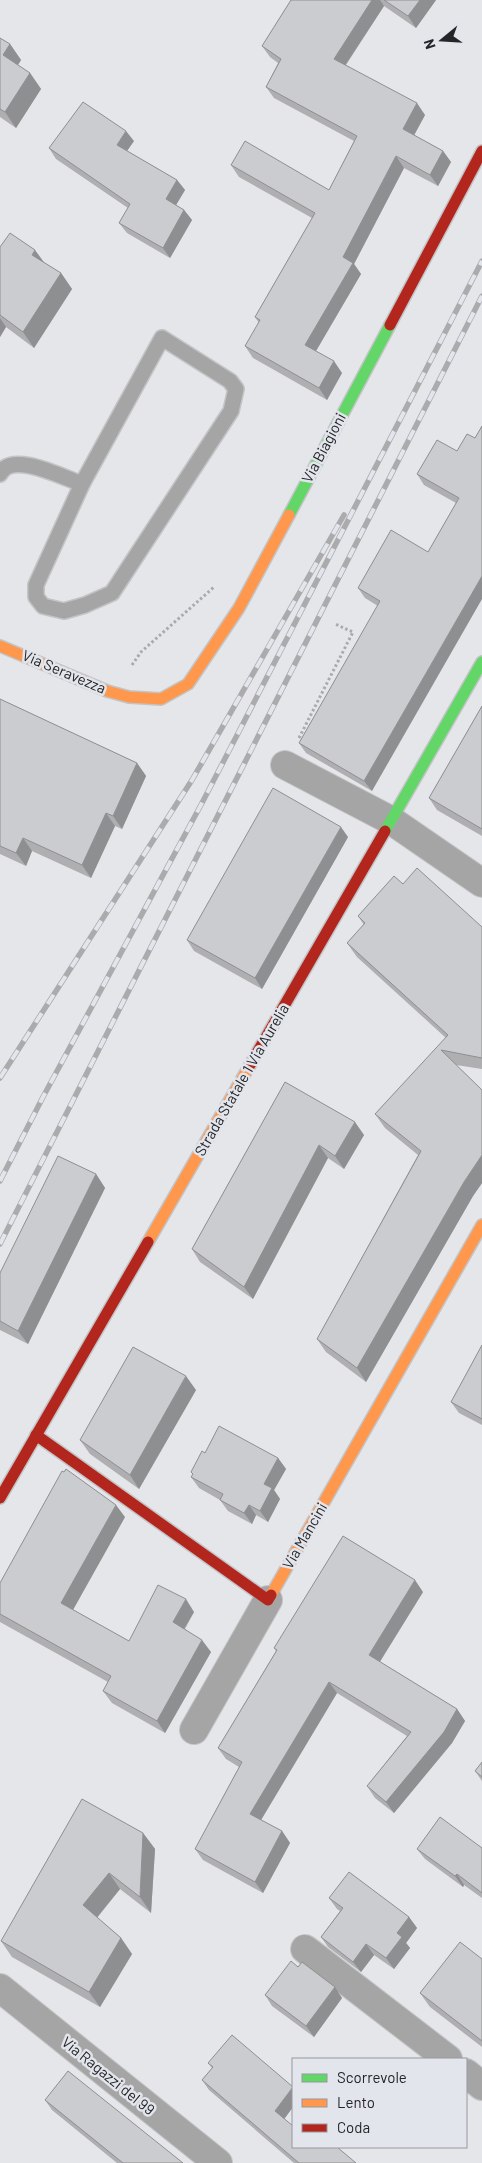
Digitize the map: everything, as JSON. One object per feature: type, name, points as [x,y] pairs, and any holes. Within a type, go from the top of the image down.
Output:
[{"type":"street","name":"Via Biagioni","points":[[129,697],[161,699],[188,684],[239,608],[482,151]]},
{"type":"street","name":"Via Seravezza","points":[[0,646],[107,691],[129,697]]},
{"type":"street","name":"Strada Statale 1 Via Aurelia","points":[[0,1498],[482,662]]},
{"type":"street","points":[[285,765],[392,821],[482,883]]},
{"type":"street","name":"Via Mancini","points":[[268,1600],[482,1225]]},
{"type":"street","points":[[36,1435],[268,1600],[194,1730]]},
{"type":"street","points":[[305,1949],[447,2058]]},
{"type":"street","name":"Via Ragazzi del 99","points":[[0,1988],[218,2163]]},
{"type":"street","points":[[467,2074],[482,2086]]},
{"type":"lane","points":[[162,338],[230,382],[236,389],[231,411],[112,593],[85,605],[64,611],[43,606],[36,597],[36,585],[82,484],[162,338]]},
{"type":"lane","points":[[0,474],[2,470],[13,464],[24,464],[82,484]]},
{"type":"path","points":[[107,691],[141,652],[215,586]]},
{"type":"path","points":[[285,765],[353,632],[334,624]]},
{"type":"building","points":[[291,0],[372,0],[334,59],[417,103],[403,129],[443,151],[430,175],[396,156],[343,257],[353,263],[305,345],[334,361],[319,388],[245,346],[260,320],[255,317],[315,213],[231,165],[245,141],[329,190],[357,136],[266,87],[281,59],[262,46]]},
{"type":"building","points":[[384,0],[420,0],[408,16]]},
{"type":"building","points":[[0,38],[10,44],[3,55],[30,73],[5,112],[0,109]]},
{"type":"building","points":[[83,102],[126,131],[117,145],[177,180],[166,199],[184,210],[163,248],[119,223],[130,204],[49,148]]},
{"type":"building","points":[[10,233],[35,250],[32,255],[61,273],[23,332],[0,315],[0,247]]},
{"type":"building","points":[[482,426],[482,576],[364,781],[299,743],[380,601],[358,588],[391,530],[428,552],[459,498],[417,474],[437,440],[457,451],[467,434],[475,438]]},
{"type":"building","points":[[0,699],[137,763],[113,816],[106,813],[82,865],[23,838],[16,853],[0,846]]},
{"type":"building","points":[[482,706],[482,829],[429,798]]},
{"type":"building","points":[[273,788],[341,827],[255,978],[187,940]]},
{"type":"building","points":[[417,868],[482,927],[482,1058],[441,1050],[482,1090],[482,1155],[464,1182],[357,1368],[317,1339],[421,1151],[375,1114],[448,1035],[347,943],[365,923],[358,916],[394,876],[403,884]]},
{"type":"building","points":[[285,1082],[355,1122],[335,1156],[319,1145],[244,1287],[192,1249]]},
{"type":"building","points":[[58,1156],[96,1174],[18,1331],[0,1321],[0,1273]]},
{"type":"building","points":[[482,1345],[482,1419],[451,1402]]},
{"type":"building","points":[[133,1347],[186,1376],[130,1475],[80,1440]]},
{"type":"building","points":[[219,1426],[278,1458],[264,1484],[272,1488],[260,1511],[249,1505],[244,1513],[220,1500],[223,1494],[191,1477],[193,1474],[191,1472],[202,1451],[205,1453]]},
{"type":"building","points":[[66,1469],[116,1505],[61,1603],[129,1641],[158,1585],[186,1599],[173,1622],[202,1640],[157,1721],[103,1691],[111,1676],[0,1614],[0,1583],[62,1471],[64,1472]]},
{"type":"building","points":[[343,1536],[415,1580],[369,1655],[457,1709],[444,1732],[386,1802],[367,1786],[411,1732],[329,1682],[250,1814],[282,1831],[255,1882],[195,1849],[242,1762],[218,1748],[277,1650],[274,1648]]},
{"type":"building","points":[[482,1762],[482,1777],[475,1771]]},
{"type":"building","points":[[82,1799],[143,1833],[140,1897],[109,1873],[83,1905],[121,1938],[89,1992],[1,1941]]},
{"type":"building","points":[[440,1817],[482,1848],[482,1893],[457,1874],[455,1876],[417,1849]]},
{"type":"building","points":[[349,1872],[409,1917],[397,1933],[402,1937],[386,1958],[366,1944],[353,1962],[321,1937],[343,1908],[329,1898]]},
{"type":"building","points":[[460,1942],[482,1959],[482,2041],[420,1993]]},
{"type":"building","points":[[291,1961],[298,1967],[302,1962],[335,1987],[306,2026],[265,1995]]},
{"type":"building","points":[[232,2035],[292,2086],[275,2111],[292,2125],[292,2148],[338,2148],[356,2163],[299,2163],[202,2080],[213,2067],[208,2063]]},
{"type":"building","points":[[68,2071],[183,2163],[123,2163],[45,2100]]},
{"type":"railway","points":[[0,1181],[43,1097],[202,803],[482,261]]},
{"type":"railway","points":[[0,1244],[482,296]]},
{"type":"railway","points":[[0,1078],[192,780],[344,515]]},
{"type":"traffic: fast","points":[[289,515],[390,325]]},
{"type":"traffic: fast","points":[[385,831],[482,662]]},
{"type":"traffic: slow","points":[[0,646],[107,691],[129,697],[161,699],[188,684],[239,608],[289,515]]},
{"type":"traffic: slow","points":[[148,1242],[250,1065]]},
{"type":"traffic: slow","points":[[271,1595],[482,1225]]},
{"type":"traffic: jam","points":[[390,325],[482,151]]},
{"type":"traffic: jam","points":[[250,1065],[385,831]]},
{"type":"traffic: jam","points":[[0,1498],[148,1242]]},
{"type":"traffic: jam","points":[[36,1435],[268,1600],[271,1595]]}]
